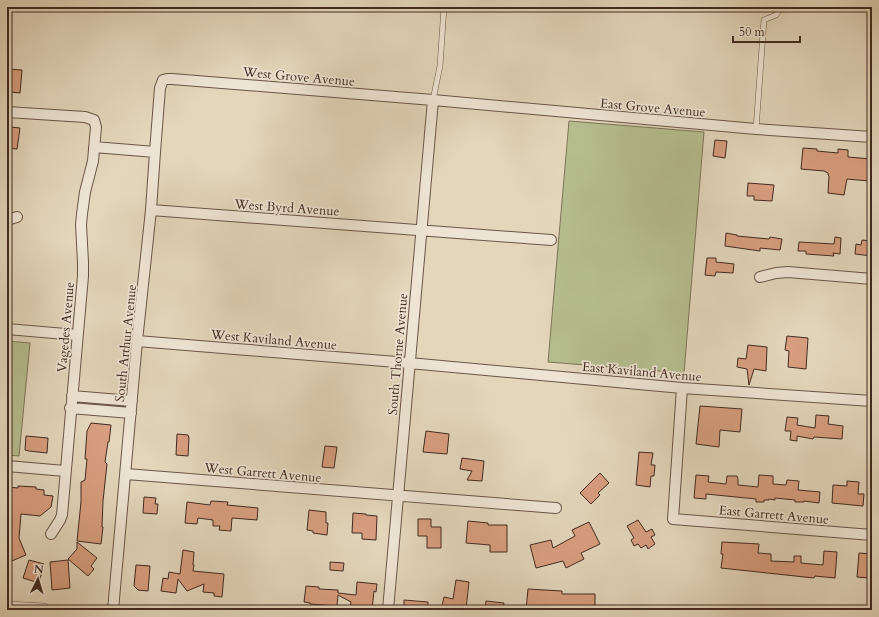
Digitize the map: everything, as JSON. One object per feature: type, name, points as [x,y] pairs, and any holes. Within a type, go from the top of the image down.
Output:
[{"type":"street","name":"West Grove Avenue","points":[[163,80],[172,78],[432,100]]},
{"type":"street","name":"South Arthur Avenue","points":[[114,610],[137,341],[152,210],[160,88],[163,80]]},
{"type":"street","name":"East Grove Avenue","points":[[432,100],[756,129],[872,137]]},
{"type":"street","name":"South Thorne Avenue","points":[[388,610],[432,100]]},
{"type":"street","name":"Vagedes Avenue","points":[[7,112],[85,117],[94,120],[96,127],[93,161],[84,198],[82,214],[83,269],[62,514],[51,534]]},
{"type":"street","points":[[94,147],[155,152]]},
{"type":"street","name":"West Byrd Avenue","points":[[152,210],[551,240]]},
{"type":"street","points":[[760,277],[776,272],[788,272],[872,279]]},
{"type":"street","points":[[7,329],[78,335]]},
{"type":"street","name":"West Kaviland Avenue","points":[[137,341],[410,363]]},
{"type":"street","name":"East Kaviland Avenue","points":[[410,363],[682,388],[872,400]]},
{"type":"street","name":"East Garrett Avenue","points":[[682,388],[673,519],[872,535]]},
{"type":"street","points":[[72,396],[132,401]]},
{"type":"street","points":[[70,408],[131,413]]},
{"type":"street","points":[[7,466],[65,471]]},
{"type":"street","name":"West Garrett Avenue","points":[[126,474],[398,496]]},
{"type":"street","points":[[398,496],[556,508]]},
{"type":"street","points":[[7,608],[44,610]]},
{"type":"lane","points":[[432,100],[440,66],[444,7]]},
{"type":"lane","points":[[756,129],[764,20],[776,15],[782,7]]},
{"type":"green space","points":[[569,121],[704,132],[684,373],[548,362]]},
{"type":"green space","points":[[7,341],[30,343],[19,456],[7,455]]},
{"type":"building","points":[[7,69],[22,70],[20,93],[10,92],[10,88],[7,88]]},
{"type":"building","points":[[10,127],[20,128],[17,149],[7,148],[7,130],[9,130]]},
{"type":"building","points":[[715,140],[727,141],[725,158],[713,156]]},
{"type":"building","points":[[803,148],[838,153],[838,149],[848,150],[848,157],[871,159],[869,181],[847,179],[844,195],[828,193],[828,173],[824,171],[801,169]]},
{"type":"building","points":[[748,183],[774,185],[772,201],[754,200],[754,196],[747,196]]},
{"type":"building","points":[[726,233],[737,236],[782,239],[780,250],[760,248],[760,251],[725,246]]},
{"type":"building","points":[[835,237],[841,238],[840,254],[833,253],[834,256],[806,254],[806,251],[798,251],[799,242],[834,244]]},
{"type":"building","points":[[862,240],[871,241],[872,256],[855,254],[856,244],[861,245]]},
{"type":"building","points":[[707,258],[716,258],[716,262],[734,264],[733,273],[716,272],[715,276],[705,275]]},
{"type":"building","points":[[787,336],[808,338],[806,369],[788,367],[789,351],[785,350]]},
{"type":"building","points":[[748,345],[767,347],[766,371],[754,369],[749,385],[747,369],[737,367],[738,358],[746,359]]},
{"type":"building","points":[[700,406],[742,409],[740,432],[720,430],[719,447],[696,444]]},
{"type":"building","points":[[816,415],[829,416],[828,424],[843,426],[842,439],[814,437],[813,439],[797,436],[797,441],[790,440],[791,431],[785,431],[787,417],[798,418],[797,425],[815,428]]},
{"type":"building","points":[[91,423],[111,425],[105,462],[107,464],[103,501],[103,527],[101,544],[77,541],[81,502],[81,482],[85,480],[87,459],[85,459],[87,431]]},
{"type":"building","points":[[426,431],[449,434],[447,454],[423,452]]},
{"type":"building","points":[[177,434],[188,435],[188,456],[176,455]]},
{"type":"building","points":[[26,436],[48,438],[47,453],[25,450]]},
{"type":"building","points":[[325,446],[337,447],[334,468],[322,467]]},
{"type":"building","points":[[639,452],[653,453],[651,465],[655,465],[654,476],[651,476],[650,487],[636,485]]},
{"type":"building","points":[[462,458],[484,461],[482,481],[467,480],[472,471],[460,469]]},
{"type":"building","points":[[600,473],[609,483],[598,493],[600,495],[591,504],[580,493]]},
{"type":"building","points":[[696,475],[709,476],[708,482],[726,484],[727,476],[737,476],[738,485],[758,487],[759,475],[773,476],[773,484],[786,485],[787,480],[799,481],[798,490],[820,492],[819,503],[804,501],[795,502],[795,500],[775,498],[775,500],[769,499],[764,500],[764,502],[756,502],[756,499],[706,494],[706,499],[694,498]]},
{"type":"building","points":[[847,481],[859,482],[858,494],[864,494],[863,506],[832,503],[833,485],[847,486]]},
{"type":"building","points":[[18,486],[36,487],[36,489],[44,490],[44,495],[53,496],[51,507],[40,516],[21,514],[19,538],[26,555],[7,563],[7,487],[18,488]]},
{"type":"building","points":[[144,497],[156,498],[155,504],[158,504],[157,514],[143,513]]},
{"type":"building","points":[[211,501],[228,502],[227,505],[258,508],[257,520],[232,518],[231,531],[219,530],[220,526],[213,526],[213,520],[198,518],[197,524],[185,523],[187,502],[210,505]]},
{"type":"building","points":[[309,510],[326,512],[326,523],[328,523],[327,535],[313,533],[313,531],[307,530]]},
{"type":"building","points":[[353,513],[377,516],[376,540],[362,539],[362,533],[352,533]]},
{"type":"building","points":[[418,519],[431,519],[431,527],[441,527],[441,548],[427,548],[427,536],[418,536]]},
{"type":"building","points":[[638,520],[646,532],[652,529],[655,535],[651,537],[655,544],[648,549],[646,545],[641,548],[638,544],[634,546],[631,540],[634,538],[627,526]]},
{"type":"building","points":[[468,521],[488,523],[488,525],[507,525],[507,552],[490,552],[490,545],[466,543]]},
{"type":"building","points":[[589,522],[600,544],[581,553],[584,559],[566,568],[563,561],[536,568],[530,545],[551,540],[553,548],[575,536],[572,530]]},
{"type":"building","points":[[77,542],[97,558],[91,566],[94,569],[88,576],[68,559],[77,549]]},
{"type":"building","points":[[722,542],[759,544],[758,553],[771,554],[771,561],[794,562],[794,556],[801,556],[801,563],[823,565],[824,551],[837,552],[835,578],[815,576],[814,578],[721,568],[723,554],[721,554]]},
{"type":"building","points":[[183,550],[194,552],[193,571],[224,574],[222,597],[214,596],[214,593],[203,592],[204,584],[187,591],[178,579],[176,593],[161,591],[163,578],[168,579],[169,572],[180,574]]},
{"type":"building","points":[[859,553],[872,554],[872,565],[870,565],[869,578],[857,577]]},
{"type":"building","points":[[29,560],[44,564],[39,583],[23,578]]},
{"type":"building","points":[[68,560],[70,588],[52,590],[50,562]]},
{"type":"building","points":[[330,562],[344,563],[343,571],[330,570]]},
{"type":"building","points":[[136,565],[150,566],[148,591],[138,590],[134,586]]},
{"type":"building","points":[[456,580],[469,582],[466,609],[442,606],[444,597],[453,599]]},
{"type":"building","points":[[357,582],[377,584],[376,592],[374,591],[372,610],[350,609],[351,602],[338,595],[337,606],[310,604],[304,602],[306,586],[319,587],[319,589],[338,590],[338,593],[356,595]]},
{"type":"building","points":[[528,589],[562,591],[562,594],[595,594],[595,610],[526,610]]},
{"type":"building","points":[[404,600],[428,602],[428,610],[404,610]]},
{"type":"building","points":[[486,601],[504,603],[503,610],[485,610]]}]
